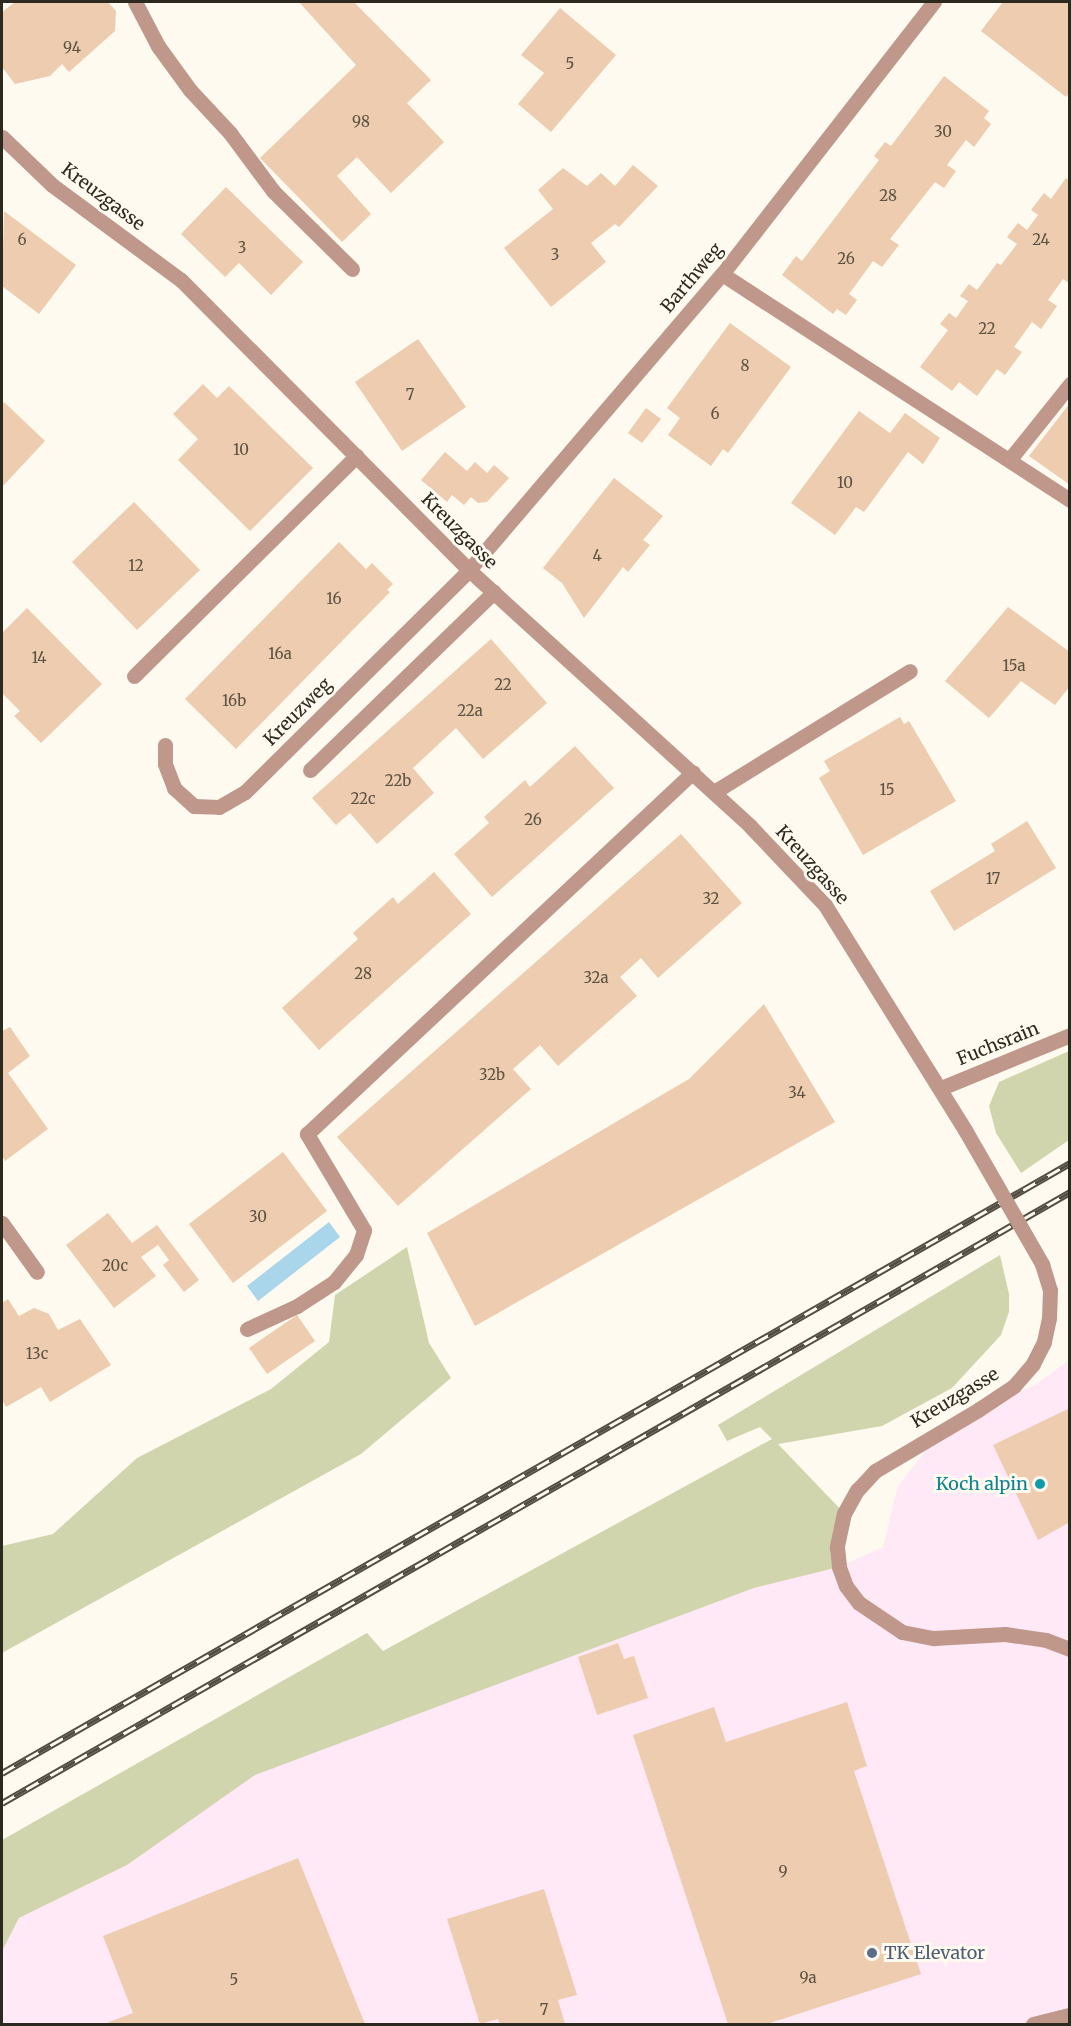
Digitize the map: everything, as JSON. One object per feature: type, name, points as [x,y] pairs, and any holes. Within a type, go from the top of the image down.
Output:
[{"type":"street","points":[[135,2],[158,46],[190,90],[230,133],[273,191],[352,269]]},
{"type":"street","name":"Barthweg","points":[[469,570],[722,274],[934,2]]},
{"type":"street","name":"Kreuzgasse","points":[[2,137],[52,185],[181,280],[469,570],[693,772],[825,905],[941,1088],[1042,1264],[1050,1290],[1049,1318],[1044,1342],[1033,1364],[1014,1386],[875,1471],[857,1490],[844,1513],[837,1546],[839,1567],[846,1586],[860,1604],[902,1632],[934,1638],[1005,1634],[1046,1640],[1070,1649]]},
{"type":"street","points":[[722,274],[1070,500]]},
{"type":"street","points":[[1010,459],[1070,384]]},
{"type":"street","points":[[134,676],[356,456]]},
{"type":"street","name":"Kreuzweg","points":[[165,745],[168,776],[183,798],[207,808],[232,802],[469,570]]},
{"type":"street","points":[[310,770],[494,592]]},
{"type":"street","points":[[714,792],[910,671]]},
{"type":"street","points":[[247,1329],[297,1306],[333,1282],[356,1255],[364,1230],[307,1134],[693,772]]},
{"type":"street","name":"Fuchsrain","points":[[941,1088],[1070,1035]]},
{"type":"street","points":[[2,1223],[37,1272]]},
{"type":"street","points":[[1033,2025],[1070,2015]]},
{"type":"shaded area","points":[[1069,1360],[1069,2024],[2,2024],[2,1951],[19,1918],[127,1865],[254,1775],[754,1588],[839,1567],[883,1547],[898,1486],[942,1430],[1038,1383]]},
{"type":"green space","points":[[1069,1051],[1069,1140],[1021,1173],[996,1133],[989,1106],[999,1082]]},
{"type":"green space","points":[[407,1247],[429,1343],[451,1378],[361,1454],[2,1653],[2,1546],[53,1534],[137,1458],[271,1389],[329,1342],[335,1295]]},
{"type":"green space","points":[[1000,1255],[1009,1294],[1009,1312],[1001,1335],[952,1388],[882,1426],[778,1444],[844,1513],[839,1567],[754,1588],[255,1775],[127,1865],[19,1918],[2,1951],[2,1840],[367,1633],[383,1651],[772,1439],[760,1427],[727,1441],[718,1425]]},
{"type":"water","points":[[329,1222],[340,1237],[258,1301],[247,1286]]},
{"type":"building","points":[[15,2],[108,2],[116,11],[115,31],[69,72],[62,64],[50,76],[15,84],[2,67],[2,12]]},
{"type":"building","points":[[299,2],[354,2],[431,80],[407,103],[444,142],[391,193],[357,157],[337,176],[371,214],[342,242],[260,158],[356,65]]},
{"type":"building","points":[[1003,2],[1070,2],[1070,92],[1066,97],[981,31]]},
{"type":"building","points":[[560,8],[616,55],[551,132],[518,104],[544,73],[521,55]]},
{"type":"building","points":[[944,76],[989,111],[984,118],[991,124],[974,147],[966,140],[947,165],[956,171],[944,188],[935,182],[890,239],[899,245],[882,267],[873,261],[849,294],[857,300],[846,315],[837,309],[833,314],[782,275],[796,256],[802,261],[879,160],[874,156],[885,142],[891,146]]},
{"type":"building","points":[[633,165],[658,186],[619,227],[615,224],[591,243],[606,262],[551,307],[504,248],[553,209],[538,190],[563,168],[587,186],[601,173],[615,186]]},
{"type":"building","points":[[1066,178],[1070,181],[1070,284],[1063,279],[1048,300],[1057,306],[1041,329],[1032,322],[1014,347],[1022,352],[1005,375],[997,369],[977,396],[959,382],[952,391],[920,367],[948,330],[940,324],[949,313],[956,318],[968,301],[960,296],[969,284],[977,290],[997,263],[1001,265],[1017,244],[1007,237],[1018,223],[1027,230],[1038,215],[1031,210],[1044,193],[1051,199]]},
{"type":"building","points":[[226,187],[303,262],[271,295],[239,263],[225,277],[181,234]]},
{"type":"building","points":[[4,211],[76,265],[39,314],[2,286]]},
{"type":"building","points":[[730,323],[791,367],[728,453],[723,449],[711,466],[668,435],[680,418],[667,408]]},
{"type":"building","points":[[418,339],[466,407],[402,451],[355,382]]},
{"type":"building","points":[[203,384],[217,398],[229,386],[313,468],[250,531],[178,460],[198,439],[173,414]]},
{"type":"building","points":[[4,402],[45,441],[2,487],[2,405]]},
{"type":"building","points":[[1070,403],[1070,485],[1029,456]]},
{"type":"building","points":[[646,408],[661,419],[642,443],[628,433]]},
{"type":"building","points":[[859,411],[890,433],[905,413],[940,438],[923,464],[908,452],[864,512],[856,507],[835,535],[791,503]]},
{"type":"building","points":[[445,452],[467,471],[475,462],[487,473],[494,465],[509,478],[487,502],[478,503],[471,497],[464,505],[452,495],[447,502],[421,480]]},
{"type":"building","points":[[614,478],[663,516],[643,540],[650,545],[628,572],[623,567],[584,618],[562,583],[543,568]]},
{"type":"building","points":[[134,502],[200,570],[137,630],[72,562]]},
{"type":"building","points":[[339,542],[366,569],[372,563],[393,584],[387,590],[390,592],[236,749],[185,699]]},
{"type":"building","points":[[1008,607],[1070,652],[1070,686],[1055,705],[1021,681],[989,718],[945,681]]},
{"type":"building","points":[[27,608],[102,684],[41,743],[14,716],[20,711],[2,693],[2,633]]},
{"type":"building","points":[[491,639],[547,703],[483,759],[456,728],[413,768],[434,793],[377,844],[350,813],[336,825],[312,798]]},
{"type":"building","points":[[900,717],[904,724],[909,721],[956,801],[863,855],[819,778],[830,771],[824,761]]},
{"type":"building","points":[[575,746],[614,788],[492,897],[454,854],[489,823],[484,817],[525,780],[530,787]]},
{"type":"building","points":[[1027,821],[1056,868],[954,931],[930,891],[995,851],[991,844]]},
{"type":"building","points":[[681,834],[742,903],[658,978],[641,958],[620,977],[637,996],[558,1066],[540,1045],[513,1069],[531,1089],[398,1206],[337,1137]]},
{"type":"building","points":[[434,872],[471,914],[319,1050],[282,1008],[358,939],[353,933],[393,897],[398,904]]},
{"type":"building","points":[[764,1004],[835,1122],[475,1326],[427,1233],[689,1079]]},
{"type":"building","points":[[10,1027],[30,1056],[8,1073],[48,1129],[5,1161],[2,1156],[2,1031]]},
{"type":"building","points":[[283,1152],[327,1211],[233,1283],[189,1224]]},
{"type":"building","points":[[108,1213],[132,1243],[157,1225],[199,1280],[184,1292],[163,1265],[169,1260],[158,1245],[141,1257],[156,1276],[114,1308],[66,1245]]},
{"type":"building","points":[[8,1299],[19,1316],[34,1308],[49,1314],[58,1330],[80,1319],[111,1365],[50,1402],[41,1387],[6,1407],[2,1400],[2,1303]]},
{"type":"building","points":[[297,1315],[315,1341],[267,1374],[249,1348]]},
{"type":"building","name":"Koch alpin","points":[[1070,1408],[1070,1522],[1038,1540],[993,1445]]},
{"type":"building","points":[[618,1643],[624,1659],[634,1656],[648,1698],[597,1715],[578,1657]]},
{"type":"building","points":[[847,1702],[867,1766],[854,1771],[921,1974],[767,2024],[728,2024],[633,1735],[714,1707],[726,1742]]},
{"type":"building","points":[[298,1858],[365,2024],[104,2024],[133,2013],[103,1936]]},
{"type":"building","points":[[544,1889],[577,1995],[558,2000],[565,2024],[500,2024],[498,2019],[480,2024],[447,1919]]},
{"type":"railway","points":[[2,1773],[1070,1163]]},
{"type":"railway","points":[[2,1803],[1070,1192]]},
{"type":"place","name":"Koch alpin","points":[[1040,1484]]},
{"type":"place","name":"TK Elevator","points":[[872,1953]]}]
